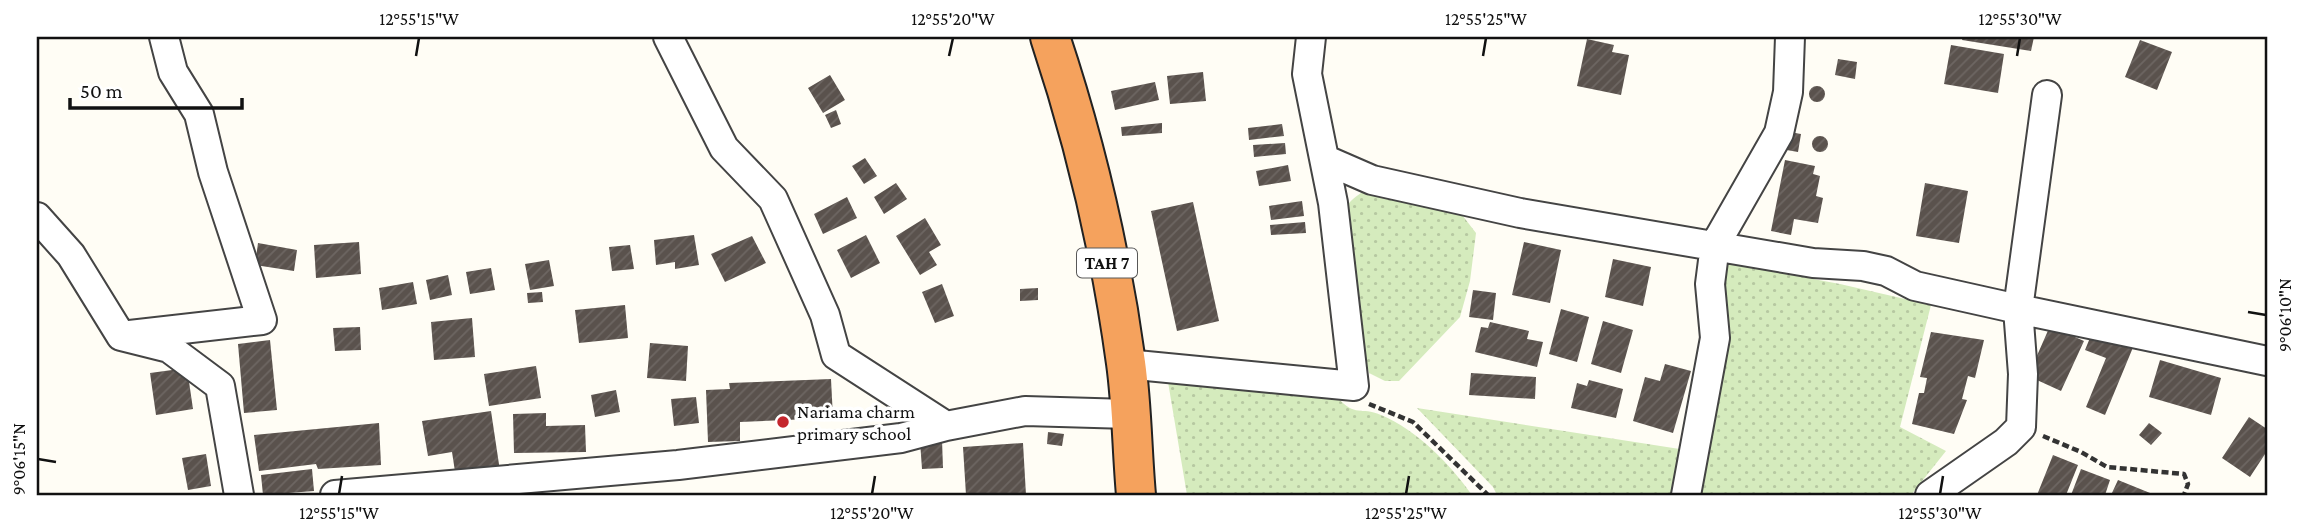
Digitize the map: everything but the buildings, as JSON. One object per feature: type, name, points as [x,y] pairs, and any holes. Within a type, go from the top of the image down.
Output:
[{"type":"highway","name":"TAH 7","points":[[1050,37],[1078,119],[1126,364],[1136,495]]},
{"type":"street","points":[[121,336],[262,320],[212,172],[199,114],[173,72],[164,37]]},
{"type":"street","points":[[667,37],[724,148],[773,199],[825,314],[836,355],[946,426]]},
{"type":"street","points":[[1126,364],[1354,386],[1326,160],[1307,74],[1311,37]]},
{"type":"street","points":[[1686,495],[1715,338],[1710,284],[1715,245],[1779,133],[1788,92],[1790,37]]},
{"type":"street","points":[[1930,495],[2006,442],[2021,428],[2023,374],[2018,309],[2047,95]]},
{"type":"street","points":[[1326,160],[1372,180],[1520,213],[1813,263],[1863,265],[1886,271],[1915,286],[2267,361]]},
{"type":"street","points":[[37,217],[71,255],[121,336],[169,348],[220,386],[239,495]]},
{"type":"street","points":[[335,495],[678,465],[901,438],[946,426],[1025,411],[1129,414]]},
{"type":"path","points":[[1354,386],[1363,403],[1383,407],[1413,422],[1488,495]]},
{"type":"path","points":[[2021,428],[2081,452],[2107,467],[2184,474],[2188,484],[2184,495]]},
{"type":"green space","points":[[1365,190],[1459,211],[1476,233],[1470,281],[1460,317],[1399,381],[1385,381],[1369,373],[1352,286],[1345,217],[1349,203]]},
{"type":"green space","points":[[1726,263],[1840,284],[1931,305],[1900,427],[1946,451],[1911,495],[1698,495],[1725,339]]},
{"type":"green space","points":[[1168,382],[1337,397],[1354,410],[1381,415],[1407,429],[1443,460],[1472,495],[1187,495]]},
{"type":"green space","points":[[1417,408],[1686,450],[1677,495],[1497,495],[1493,487]]},
{"type":"place","name":"Nariama charm primary school","points":[[783,422]]}]
